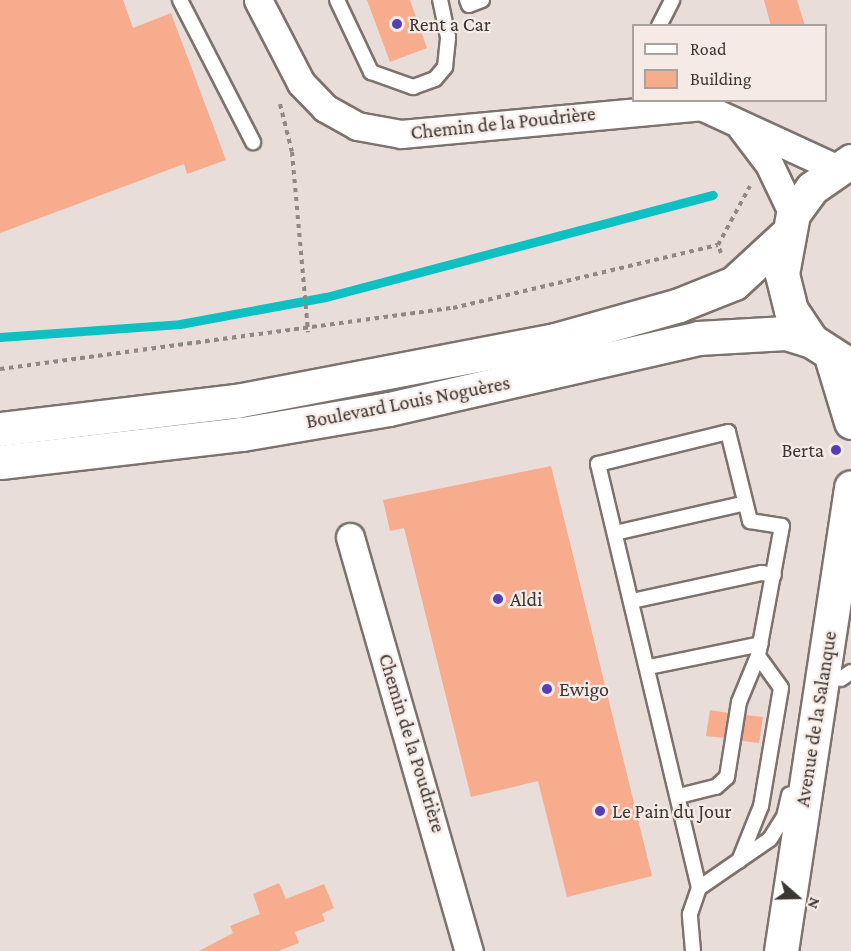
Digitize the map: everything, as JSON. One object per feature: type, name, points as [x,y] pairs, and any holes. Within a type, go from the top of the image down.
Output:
[{"type":"main road","name":"Boulevard Louis Noguères","points":[[0,429],[236,401],[552,341],[679,305],[734,283],[789,225],[812,188],[844,165]]},
{"type":"main road","points":[[789,225],[782,274],[791,310],[831,355],[851,422]]},
{"type":"main road","name":"Boulevard Louis Noguères","points":[[0,462],[242,434],[389,409],[698,338],[786,333],[831,355]]},
{"type":"main road","name":"Avenue de la Salanque","points":[[781,951],[851,487]]},
{"type":"main road","name":"Avenue de la Salanque","points":[[801,951],[846,676],[851,613]]},
{"type":"street","name":"Chemin de la Poudrière","points":[[258,0],[301,83],[325,108],[357,126],[401,134],[675,104],[701,106],[844,165]]},
{"type":"street","name":"Chemin de la Poudrière","points":[[738,123],[769,164],[789,225]]},
{"type":"street","name":"Chemin de la Poudrière","points":[[350,537],[469,951]]},
{"type":"lane","points":[[180,0],[253,142]]},
{"type":"lane","points":[[337,0],[370,72],[413,87],[435,79],[445,67],[448,37],[440,0]]},
{"type":"lane","points":[[467,0],[469,5],[482,0]]},
{"type":"lane","points":[[660,24],[672,0]]},
{"type":"lane","points":[[679,796],[716,787],[727,777],[739,702],[760,650],[782,526],[750,521],[742,504],[728,432],[598,464],[649,667],[699,888],[690,914],[693,951]]},
{"type":"lane","points":[[615,533],[742,504]]},
{"type":"lane","points":[[632,601],[762,573],[774,575]]},
{"type":"lane","points":[[699,888],[770,839],[784,817],[811,661],[838,576]]},
{"type":"lane","points":[[739,861],[761,806],[781,688],[760,650]]},
{"type":"lane","points":[[649,667],[760,650]]},
{"type":"path","points":[[275,94],[292,152],[308,332]]},
{"type":"path","points":[[0,369],[308,332],[453,308],[718,245]]},
{"type":"building","points":[[0,0],[123,0],[133,28],[171,13],[226,160],[187,174],[184,164],[0,233]]},
{"type":"building","name":"Rent a Car","points":[[367,0],[410,0],[427,48],[390,62]]},
{"type":"building","points":[[764,0],[797,0],[804,24],[770,24]]},
{"type":"building","points":[[551,466],[652,876],[567,897],[538,781],[471,797],[404,528],[390,531],[383,500]]},
{"type":"building","points":[[710,710],[728,713],[724,738],[706,736]]},
{"type":"building","points":[[746,715],[763,717],[759,743],[742,741]]},
{"type":"building","points":[[279,883],[286,899],[324,884],[334,908],[322,914],[325,921],[295,932],[299,943],[278,951],[199,951],[233,933],[230,926],[260,914],[253,894]]},
{"type":"waterway","points":[[0,337],[180,324],[326,297],[713,195]]},
{"type":"place","name":"Rent a Car","points":[[397,24]]},
{"type":"place","name":"Berta","points":[[836,450]]},
{"type":"place","name":"Aldi","points":[[498,599]]},
{"type":"place","name":"Ewigo","points":[[547,689]]},
{"type":"place","name":"Le Pain du Jour","points":[[600,811]]}]
